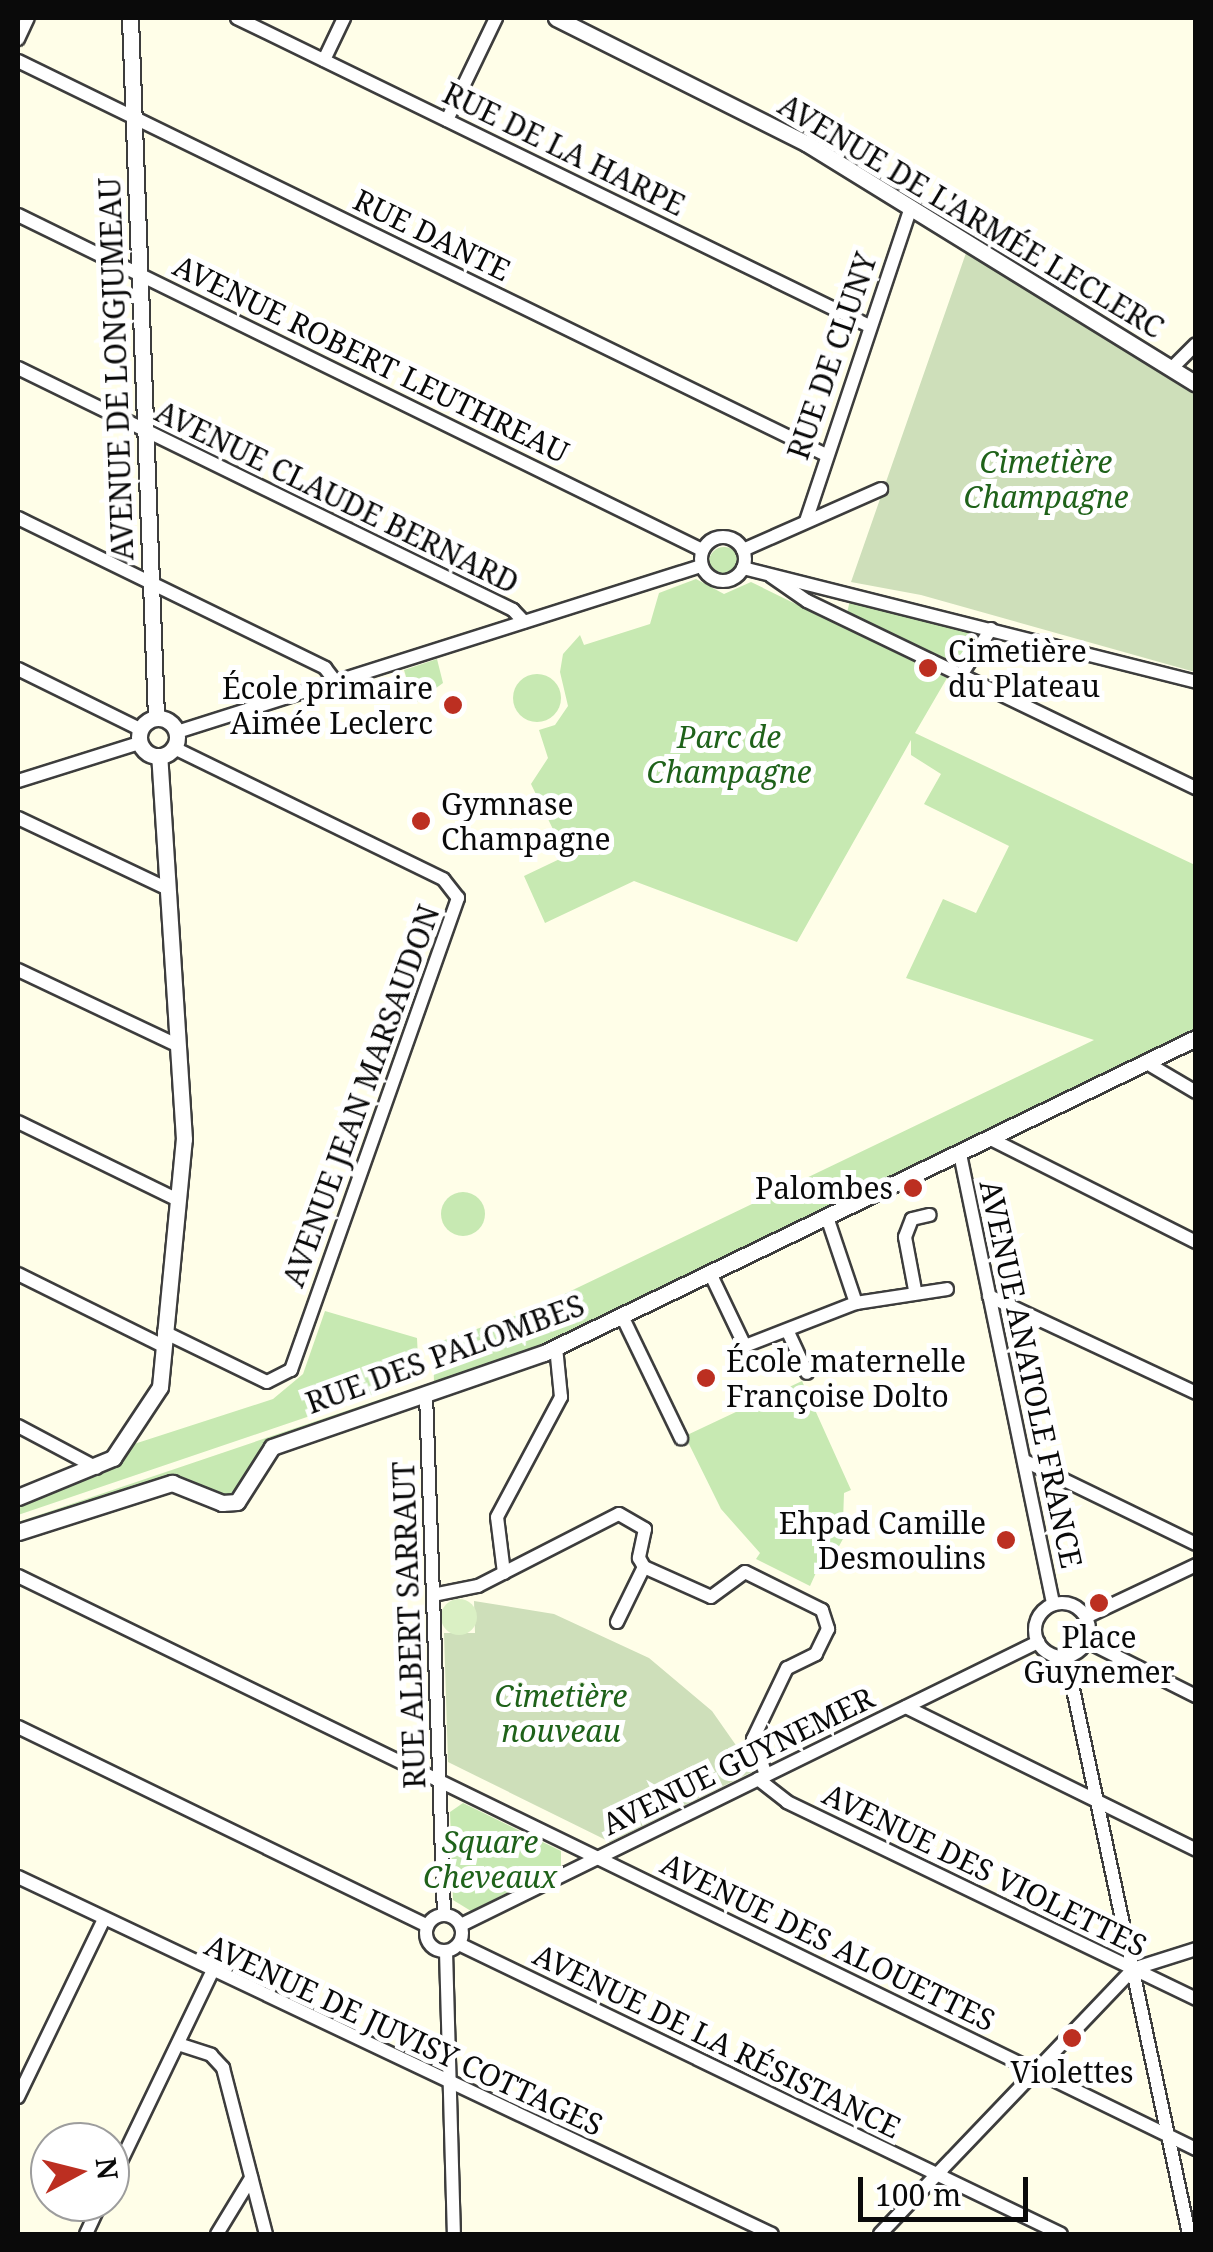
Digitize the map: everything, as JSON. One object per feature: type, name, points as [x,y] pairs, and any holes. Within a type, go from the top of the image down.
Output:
[{"type":"street","points":[[18,39],[28,18]]},
{"type":"street","name":"AVENUE DE LONGJUMEAU","points":[[130,18],[156,718]]},
{"type":"street","name":"RUE DE LA HARPE","points":[[237,18],[869,326]]},
{"type":"street","points":[[324,60],[344,18]]},
{"type":"street","points":[[447,120],[496,18]]},
{"type":"street","name":"AVENUE DE L'ARMÉE LECLERC","points":[[556,18],[806,143],[1196,384]]},
{"type":"street","name":"RUE DANTE","points":[[18,62],[824,454]]},
{"type":"street","name":"RUE DE CLUNY","points":[[806,522],[824,454],[911,208]]},
{"type":"street","name":"AVENUE ROBERT LEUTHREAU","points":[[18,215],[702,550]]},
{"type":"street","points":[[1171,369],[1196,344]]},
{"type":"street","name":"AVENUE CLAUDE BERNARD","points":[[18,368],[524,622]]},
{"type":"street","points":[[743,550],[882,488]]},
{"type":"street","points":[[18,518],[325,668],[335,681]]},
{"type":"street","points":[[701,566],[702,550],[719,537],[743,550]]},
{"type":"street","points":[[743,550],[743,568]]},
{"type":"street","points":[[158,756],[175,740],[335,681],[701,566]]},
{"type":"street","points":[[701,566],[721,582],[743,568],[1196,682]]},
{"type":"street","points":[[770,576],[807,601],[1196,788]]},
{"type":"street","points":[[961,674],[991,628]]},
{"type":"street","points":[[18,669],[140,736],[158,756],[184,1139],[160,1387],[124,1446],[97,1468],[18,1497]]},
{"type":"street","points":[[18,781],[140,736],[156,718],[175,740]]},
{"type":"street","name":"AVENUE JEAN MARSAUDON","points":[[164,1339],[267,1382],[290,1370],[458,898],[442,879],[175,740]]},
{"type":"street","points":[[18,818],[164,887]]},
{"type":"street","points":[[18,970],[177,1044]]},
{"type":"street","name":"RUE DES PALOMBES","points":[[18,1532],[172,1482],[222,1503],[237,1502],[272,1447],[556,1347],[1196,1038]]},
{"type":"street","points":[[1145,1062],[1196,1092]]},
{"type":"street","points":[[18,1122],[178,1200]]},
{"type":"street","points":[[988,1138],[1196,1242]]},
{"type":"street","name":"AVENUE ANATOLE FRANCE","points":[[960,1154],[1054,1604]]},
{"type":"street","points":[[915,1290],[905,1237],[912,1219],[930,1215]]},
{"type":"street","points":[[827,1217],[856,1303]]},
{"type":"street","points":[[710,1273],[745,1346],[856,1303],[915,1290],[947,1289]]},
{"type":"street","points":[[18,1274],[164,1339]]},
{"type":"street","points":[[989,1296],[1196,1393]]},
{"type":"street","points":[[622,1316],[681,1438]]},
{"type":"street","points":[[788,1332],[807,1373]]},
{"type":"street","points":[[504,1573],[497,1517],[561,1397],[556,1347]]},
{"type":"street","name":"RUE ALBERT SARRAUT","points":[[426,1394],[444,1914]]},
{"type":"street","points":[[18,1426],[97,1468]]},
{"type":"street","points":[[1025,1461],[1196,1544]]},
{"type":"street","points":[[434,1595],[461,1594],[619,1514],[645,1530],[638,1558],[644,1567],[711,1596],[745,1572],[828,1616],[816,1654],[787,1668],[753,1739],[762,1777]]},
{"type":"street","points":[[1086,1617],[1196,1565]]},
{"type":"street","points":[[617,1622],[644,1567]]},
{"type":"street","name":"AVENUE DES ALOUETTES","points":[[18,1576],[1196,2150]]},
{"type":"street","points":[[1066,1656],[1038,1642],[1036,1622],[1054,1604],[1069,1604],[1086,1617]]},
{"type":"street","points":[[1086,1617],[1086,1642]]},
{"type":"street","name":"AVENUE GUYNEMER","points":[[461,1925],[1038,1642]]},
{"type":"street","points":[[1066,1656],[1086,1642]]},
{"type":"street","points":[[1086,1642],[1196,1696]]},
{"type":"street","points":[[1066,1656],[1189,2234]]},
{"type":"street","points":[[906,1707],[1196,1850]]},
{"type":"street","points":[[18,1727],[427,1926]]},
{"type":"street","name":"AVENUE DES VIOLETTES","points":[[762,1777],[788,1802],[1196,2000]]},
{"type":"street","name":"AVENUE DE JUVISY COTTAGES","points":[[18,1877],[450,2087],[772,2234]]},
{"type":"street","points":[[427,1926],[444,1914],[461,1925],[452,1947],[450,2087],[458,2232]]},
{"type":"street","points":[[18,2097],[104,1919]]},
{"type":"street","points":[[427,1926],[426,1940],[452,1947]]},
{"type":"street","name":"AVENUE DE LA RÉSISTANCE","points":[[452,1947],[1062,2234]]},
{"type":"street","points":[[880,2234],[1133,1969],[1196,1949]]},
{"type":"street","points":[[130,2143],[212,1972]]},
{"type":"street","points":[[178,2044],[211,2055],[223,2068],[266,2234]]},
{"type":"street","points":[[218,2234],[251,2178]]},
{"type":"green space","name":"Cimetière Champagne","points":[[966,253],[1195,395],[1195,672],[921,595],[851,582]]},
{"type":"green space","points":[[724,547],[735,551],[739,562],[735,573],[724,577],[713,573],[709,562],[713,551]]},
{"type":"green space","name":"Parc de Champagne","points":[[696,579],[724,594],[751,582],[947,678],[915,733],[1195,865],[1195,1033],[555,1343],[434,1383],[433,1344],[529,1311],[1094,1040],[906,978],[943,899],[976,913],[1009,846],[924,804],[941,774],[911,755],[911,740],[797,942],[634,881],[545,923],[524,876],[566,856],[531,784],[548,758],[539,730],[555,725],[568,706],[560,672],[563,654],[580,635],[584,645],[650,624],[659,593]]},
{"type":"green space","points":[[850,600],[970,633],[970,643],[954,663],[847,613]]},
{"type":"green space","points":[[437,659],[443,683],[414,704],[404,670]]},
{"type":"green space","points":[[537,674],[554,681],[561,698],[554,715],[537,722],[520,715],[513,698],[520,681]]},
{"type":"green space","points":[[463,1192],[479,1198],[485,1214],[479,1230],[463,1236],[447,1230],[441,1214],[447,1198]]},
{"type":"green space","points":[[325,1311],[417,1338],[419,1379],[18,1515],[18,1503],[97,1475],[131,1445],[273,1399],[303,1374]]},
{"type":"green space","points":[[802,1381],[851,1490],[844,1493],[843,1522],[850,1526],[826,1570],[819,1566],[810,1586],[756,1559],[760,1553],[721,1509],[685,1436]]},
{"type":"green space","points":[[399,1393],[401,1398],[267,1444],[233,1498],[170,1478],[18,1527],[18,1522]]},
{"type":"green space","points":[[459,1599],[472,1604],[477,1617],[472,1630],[459,1635],[446,1630],[441,1617],[446,1604]]},
{"type":"green space","name":"Cimetière nouveau","points":[[474,1601],[554,1614],[649,1658],[712,1711],[754,1771],[610,1842],[448,1762],[444,1633],[475,1633]]},
{"type":"green space","name":"Square Cheveaux","points":[[463,1803],[561,1851],[561,1866],[471,1911],[453,1900],[450,1812]]},
{"type":"place","name":"Cimetière du Plateau","points":[[928,668]]},
{"type":"place","name":"École primaire Aimée Leclerc","points":[[453,705]]},
{"type":"place","name":"Gymnase Champagne","points":[[421,821]]},
{"type":"place","name":"Palombes","points":[[913,1188]]},
{"type":"place","name":"École maternelle Françoise Dolto","points":[[706,1378]]},
{"type":"place","name":"Ehpad Camille Desmoulins","points":[[1006,1540]]},
{"type":"place","name":"Place Guynemer","points":[[1099,1603]]},
{"type":"place","name":"Violettes","points":[[1072,2038]]}]
